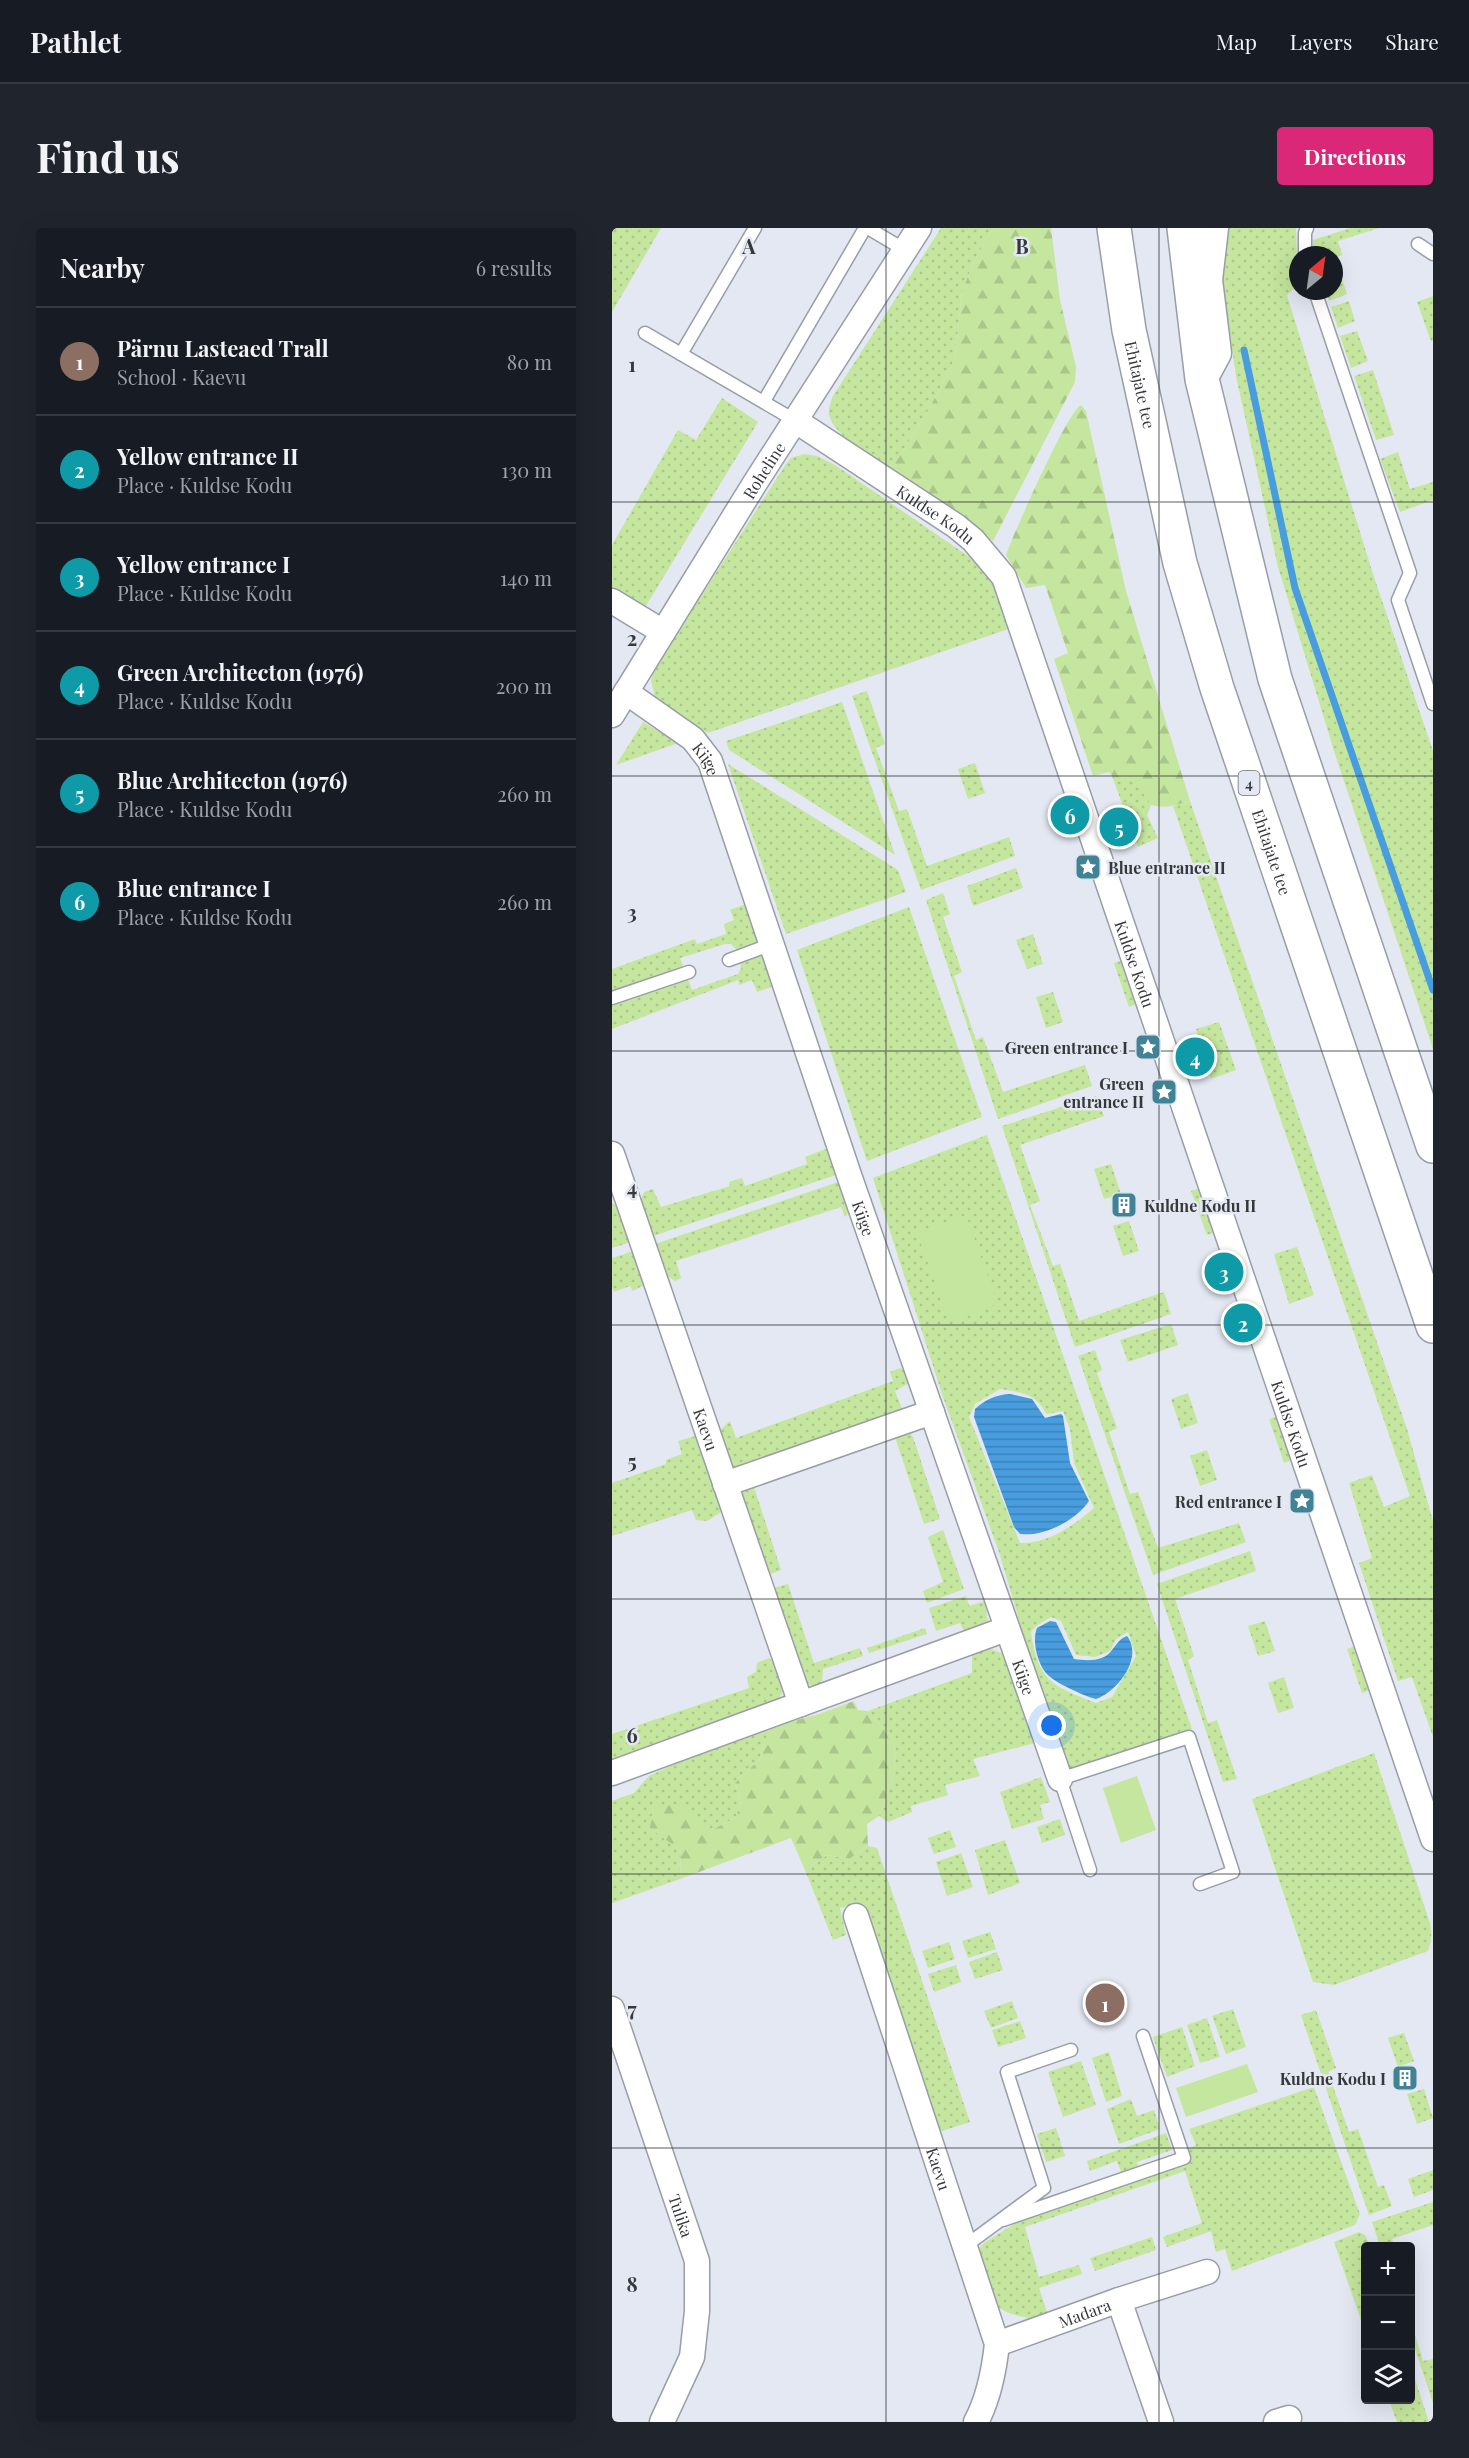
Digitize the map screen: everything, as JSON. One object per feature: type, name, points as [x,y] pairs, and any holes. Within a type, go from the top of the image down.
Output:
[{"type":"highway","name":"Ehitajate tee","points":[[1114,228],[1128,330],[1180,563],[1217,688],[1433,1326]]},
{"type":"highway","points":[[1184,228],[1202,379],[1275,679],[1431,1139]]},
{"type":"street","name":"Roheline","points":[[612,714],[919,228]]},
{"type":"street","points":[[1202,379],[1216,353],[1207,280],[1213,228]]},
{"type":"street","name":"Kuldse Kodu","points":[[796,421],[956,526],[973,540],[1004,577],[1433,1839]]},
{"type":"street","points":[[612,602],[663,632]]},
{"type":"street","name":"Kiige","points":[[626,692],[693,739],[710,761],[849,1175],[1060,1779]]},
{"type":"street","name":"Kaevu","points":[[612,1154],[801,1704]]},
{"type":"street","points":[[725,1484],[932,1412]]},
{"type":"street","points":[[612,1773],[1006,1629]]},
{"type":"street","name":"Kaevu","points":[[856,1916],[997,2344],[993,2372],[982,2412],[976,2422]]},
{"type":"street","name":"Tulika","points":[[612,2009],[697,2261],[697,2311],[692,2357],[662,2422]]},
{"type":"street","points":[[1119,2300],[1207,2272]]},
{"type":"street","name":"Madara","points":[[997,2344],[1119,2300],[1161,2422]]},
{"type":"lane","points":[[681,354],[755,228]]},
{"type":"lane","points":[[764,401],[867,228],[905,250]]},
{"type":"lane","points":[[1305,246],[1307,228]]},
{"type":"lane","points":[[1418,244],[1433,254]]},
{"type":"lane","points":[[1318,300],[1410,573],[1398,600],[1433,704]]},
{"type":"lane","points":[[645,333],[796,421]]},
{"type":"lane","points":[[729,960],[772,944]]},
{"type":"lane","points":[[612,998],[689,972]]},
{"type":"lane","points":[[1090,1870],[1060,1779],[1189,1737],[1233,1872],[1200,1884]]},
{"type":"lane","points":[[1003,2220],[1184,2158],[1143,2036]]},
{"type":"lane","points":[[964,2247],[1044,2188],[1007,2072],[1071,2050]]},
{"type":"green space","points":[[612,228],[661,228],[612,312]]},
{"type":"green space","points":[[941,228],[993,228],[973,263],[962,292],[955,359],[929,409],[891,470],[856,446],[839,431],[829,415],[829,407],[833,396]]},
{"type":"green space","points":[[993,228],[1051,228],[1060,300],[1076,367],[1075,382],[993,541],[891,470],[929,409],[955,359],[962,292],[973,263]]},
{"type":"green space","points":[[1228,228],[1296,228],[1297,246],[1289,246],[1289,293],[1287,295],[1372,571],[1433,751],[1433,1049],[1334,751],[1278,567],[1236,376],[1220,250]]},
{"type":"green space","points":[[1350,228],[1379,228],[1338,241],[1339,246],[1313,246],[1313,240]]},
{"type":"green space","points":[[1343,282],[1347,294],[1343,296]]},
{"type":"green space","points":[[1433,296],[1433,340],[1431,341],[1417,302]]},
{"type":"green space","points":[[1349,301],[1355,321],[1338,328],[1331,307]]},
{"type":"green space","points":[[1357,331],[1368,361],[1351,368],[1340,336]]},
{"type":"green space","points":[[1373,370],[1394,435],[1376,440],[1354,376]]},
{"type":"green space","points":[[722,398],[758,422],[644,609],[612,590],[612,545],[678,430],[696,440]]},
{"type":"green space","points":[[1081,405],[1086,411],[1126,591],[1190,801],[1175,805],[1161,807],[1151,805],[1136,782],[1112,776],[1109,772],[1093,776],[1054,659],[1068,653],[1045,585],[1026,588],[1006,555],[1056,444],[1074,412]]},
{"type":"green space","points":[[1398,452],[1410,489],[1433,482],[1433,500],[1400,512],[1380,459]]},
{"type":"green space","points":[[804,454],[817,456],[835,465],[971,558],[991,582],[1011,628],[708,733],[656,702],[651,680],[655,668],[786,464],[791,458]]},
{"type":"green space","points":[[867,691],[885,744],[876,748],[899,811],[907,809],[927,866],[1009,837],[1015,856],[921,890],[852,696]]},
{"type":"green space","points":[[842,702],[895,855],[729,750],[726,741]]},
{"type":"green space","points":[[643,722],[678,743],[616,765]]},
{"type":"green space","points":[[975,763],[985,793],[968,799],[958,769]]},
{"type":"green space","points":[[728,764],[898,870],[906,892],[786,934]]},
{"type":"green space","points":[[1112,776],[1137,782],[1151,805],[1147,815],[1158,838],[1138,847]]},
{"type":"green space","points":[[1190,801],[1407,1429],[1433,1521],[1433,1737],[1412,1677],[1398,1681],[1359,1563],[1372,1558],[1349,1483],[1372,1475],[1384,1507],[1410,1496],[1173,806]]},
{"type":"green space","points":[[1016,868],[1023,888],[973,906],[967,886]]},
{"type":"green space","points":[[943,893],[950,914],[943,917],[962,972],[954,976],[976,1040],[983,1037],[1003,1092],[1085,1065],[1092,1086],[998,1119],[926,900]]},
{"type":"green space","points":[[746,904],[759,941],[737,950],[731,944],[725,944],[680,958],[692,990],[738,974],[741,969],[740,961],[761,955],[765,957],[775,980],[771,987],[757,992],[752,980],[739,985],[738,980],[612,1029],[612,969],[695,939],[697,944],[726,934],[724,924],[734,920],[730,910]]},
{"type":"green space","points":[[909,907],[982,1117],[867,1161],[797,950]]},
{"type":"green space","points":[[1033,934],[1043,964],[1027,969],[1016,940]]},
{"type":"green space","points":[[1122,960],[1137,1004],[1129,1007],[1114,963]]},
{"type":"green space","points":[[1053,992],[1063,1022],[1046,1028],[1036,997]]},
{"type":"green space","points":[[1219,1022],[1236,1070],[1211,1079],[1196,1029]]},
{"type":"green space","points":[[1096,1096],[1104,1116],[1020,1145],[1040,1201],[1030,1205],[1053,1266],[1060,1264],[1079,1321],[1164,1292],[1171,1314],[1075,1347],[1002,1126]]},
{"type":"green space","points":[[987,1135],[1192,1729],[1064,1772],[999,1552],[943,1397],[873,1178]],"holes":[[[1000,1389],[1028,1395],[1038,1402],[1046,1414],[1063,1411],[1070,1429],[1074,1463],[1094,1508],[1060,1533],[1030,1543],[1020,1543],[969,1417],[975,1404]],[[1051,1617],[1061,1621],[1076,1655],[1095,1657],[1110,1651],[1116,1639],[1128,1632],[1136,1656],[1112,1697],[1096,1703],[1058,1686],[1043,1672],[1034,1649],[1031,1632]]]},
{"type":"green space","points":[[831,1147],[839,1174],[653,1236],[641,1199],[644,1192],[653,1189],[661,1207],[730,1186],[729,1182],[742,1178],[745,1186],[807,1164],[805,1157]]},
{"type":"green space","points":[[1111,1164],[1121,1194],[1104,1199],[1094,1169]]},
{"type":"green space","points":[[841,1181],[849,1204],[845,1217],[841,1207],[676,1261],[681,1278],[675,1281],[666,1275],[655,1244]]},
{"type":"green space","points":[[1200,1188],[1215,1232],[1207,1235],[1191,1191]]},
{"type":"green space","points":[[612,1203],[621,1208],[631,1242],[612,1248]]},
{"type":"green space","points":[[966,1215],[998,1304],[949,1322],[917,1233]]},
{"type":"green space","points":[[1129,1221],[1139,1251],[1123,1256],[1113,1226]]},
{"type":"green space","points":[[1297,1247],[1314,1295],[1289,1304],[1274,1254]]},
{"type":"green space","points":[[636,1250],[646,1278],[644,1285],[633,1291],[630,1286],[614,1292],[612,1258]]},
{"type":"green space","points":[[1171,1324],[1178,1345],[1128,1362],[1120,1340]]},
{"type":"green space","points":[[1095,1350],[1102,1370],[1097,1373],[1117,1428],[1109,1432],[1130,1494],[1138,1492],[1158,1548],[1239,1523],[1246,1542],[1153,1575],[1078,1356]]},
{"type":"green space","points":[[900,1368],[908,1373],[909,1383],[895,1391],[903,1411],[733,1468],[719,1431],[730,1421],[736,1438],[893,1381],[890,1372]]},
{"type":"green space","points":[[1188,1393],[1198,1423],[1181,1429],[1171,1399]]},
{"type":"green space","points":[[1277,1416],[1292,1460],[1284,1463],[1269,1419]]},
{"type":"green space","points":[[908,1431],[913,1437],[940,1519],[924,1524],[896,1440],[897,1434]]},
{"type":"green space","points":[[699,1435],[723,1511],[707,1521],[696,1520],[692,1510],[612,1536],[612,1483],[666,1464],[666,1460],[682,1454],[678,1441]]},
{"type":"green space","points":[[1207,1450],[1217,1480],[1200,1486],[1190,1456]]},
{"type":"green space","points":[[754,1487],[781,1570],[768,1575],[740,1491]]},
{"type":"green space","points":[[943,1530],[964,1589],[927,1603],[923,1591],[943,1582],[928,1537]]},
{"type":"green space","points":[[1250,1551],[1256,1571],[1175,1599],[1194,1656],[1188,1660],[1208,1723],[1217,1720],[1237,1779],[1223,1782],[1157,1584]]},
{"type":"green space","points":[[788,1584],[814,1663],[860,1648],[863,1656],[823,1669],[822,1686],[809,1685],[804,1679],[773,1588]]},
{"type":"green space","points":[[966,1596],[969,1606],[985,1601],[988,1623],[966,1635],[960,1623],[936,1631],[929,1608]]},
{"type":"green space","points":[[1265,1621],[1275,1651],[1258,1656],[1248,1626]]},
{"type":"green space","points":[[925,1628],[927,1634],[869,1653],[867,1648]]},
{"type":"green space","points":[[1355,1646],[1370,1690],[1362,1693],[1347,1649]]},
{"type":"green space","points":[[985,1647],[1004,1654],[1035,1743],[973,1759],[980,1776],[945,1785],[948,1795],[911,1806],[912,1812],[888,1822],[879,1816],[895,1772],[894,1740],[868,1711],[972,1673],[972,1655]]},
{"type":"green space","points":[[769,1658],[782,1682],[780,1697],[772,1703],[612,1760],[612,1734],[749,1688],[747,1677],[756,1672],[757,1663]]},
{"type":"green space","points":[[1284,1677],[1294,1708],[1278,1713],[1268,1683]]},
{"type":"green space","points":[[854,1701],[858,1710],[868,1711],[894,1740],[895,1772],[879,1816],[867,1824],[868,1846],[849,1859],[827,1855],[805,1870],[791,1838],[680,1879],[681,1851],[650,1828],[653,1806],[684,1803],[708,1832],[735,1818],[741,1804],[735,1783],[759,1760],[770,1727],[819,1714]]},
{"type":"green space","points":[[770,1727],[759,1760],[735,1783],[741,1804],[735,1818],[708,1832],[650,1828],[681,1851],[680,1879],[612,1903],[612,1801],[634,1793],[649,1776],[714,1746]]},
{"type":"green space","points":[[1374,1753],[1429,1919],[1430,1946],[1428,1951],[1334,1985],[1313,1982],[1252,1799]]},
{"type":"green space","points":[[1137,1776],[1156,1830],[1121,1843],[1103,1788]]},
{"type":"green space","points":[[1041,1777],[1050,1802],[1040,1805],[1044,1819],[1012,1829],[1000,1792]]},
{"type":"green space","points":[[1060,1819],[1065,1835],[1042,1843],[1037,1827]]},
{"type":"green space","points":[[950,1830],[956,1847],[934,1854],[928,1838]]},
{"type":"green space","points":[[1005,1840],[1020,1883],[988,1895],[975,1850]]},
{"type":"green space","points":[[868,1846],[877,1848],[970,2122],[933,2134],[858,1904],[840,1908],[846,1935],[833,1940],[805,1870],[827,1855],[849,1859]]},
{"type":"green space","points":[[961,1853],[973,1887],[947,1896],[936,1862]]},
{"type":"green space","points":[[990,1932],[996,1949],[968,1958],[962,1941]]},
{"type":"green space","points":[[949,1942],[955,1959],[928,1968],[922,1951]]},
{"type":"green space","points":[[997,1952],[1003,1970],[975,1979],[969,1962]]},
{"type":"green space","points":[[956,1965],[961,1982],[934,1992],[928,1974]]},
{"type":"green space","points":[[1012,2001],[1018,2018],[991,2028],[984,2011]]},
{"type":"green space","points":[[1233,2009],[1246,2047],[1226,2054],[1212,2016]]},
{"type":"green space","points":[[1316,2010],[1336,2068],[1328,2072],[1349,2132],[1358,2129],[1378,2187],[1384,2185],[1392,2206],[1369,2215],[1301,2015]]},
{"type":"green space","points":[[1207,2018],[1220,2057],[1200,2063],[1187,2025]]},
{"type":"green space","points":[[1020,2021],[1026,2038],[998,2047],[992,2030]]},
{"type":"green space","points":[[1182,2027],[1195,2066],[1167,2077],[1153,2037]]},
{"type":"green space","points":[[1404,2033],[1414,2061],[1398,2067],[1388,2038]]},
{"type":"green space","points":[[1109,2052],[1122,2096],[1106,2102],[1092,2058]]},
{"type":"green space","points":[[1081,2061],[1096,2105],[1063,2117],[1048,2072]]},
{"type":"green space","points":[[1247,2064],[1258,2092],[1186,2117],[1176,2088]]},
{"type":"green space","points":[[1314,2087],[1360,2214],[1355,2225],[1232,2271],[1225,2249],[1216,2252],[1211,2231],[1167,2247],[1163,2237],[1202,2223],[1185,2171],[1025,2227],[1039,2277],[1079,2265],[1082,2274],[1039,2288],[1049,2318],[1020,2316],[1006,2312],[994,2304],[976,2251],[984,2243],[1022,2219],[1189,2159],[1186,2150],[1196,2145],[1189,2129]]},
{"type":"green space","points":[[1424,2089],[1433,2118],[1417,2124],[1407,2094]]},
{"type":"green space","points":[[1131,2099],[1137,2116],[1154,2110],[1160,2129],[1119,2144],[1107,2109]]},
{"type":"green space","points":[[1056,2128],[1065,2156],[1046,2162],[1037,2134]]},
{"type":"green space","points":[[1166,2133],[1172,2150],[1137,2162],[1139,2170],[1122,2175],[1117,2161],[1090,2171],[1087,2161]]},
{"type":"green space","points":[[1433,2170],[1433,2190],[1414,2197],[1408,2179]]},
{"type":"green space","points":[[1433,2202],[1433,2225],[1392,2239],[1393,2242],[1379,2242],[1372,2222]]},
{"type":"green space","points":[[1359,2232],[1365,2235],[1368,2242],[1361,2242],[1361,2320],[1334,2242]]},
{"type":"green space","points":[[1152,2237],[1156,2250],[1095,2271],[1090,2258]]},
{"type":"green space","points":[[1415,2334],[1423,2361],[1433,2359],[1433,2403],[1415,2349]]},
{"type":"green space","points":[[1415,2379],[1429,2422],[1397,2422],[1390,2404],[1415,2404]]},
{"type":"water","points":[[1010,1394],[1032,1399],[1045,1418],[1061,1414],[1063,1416],[1070,1463],[1089,1501],[1067,1521],[1039,1533],[1020,1534],[1014,1527],[974,1417],[975,1409],[983,1403],[995,1397]]},
{"type":"water","points":[[1050,1621],[1056,1622],[1074,1659],[1090,1660],[1105,1657],[1120,1640],[1127,1636],[1132,1654],[1130,1664],[1120,1682],[1096,1699],[1050,1677],[1040,1663],[1035,1639],[1037,1628]]},
{"type":"waterway","points":[[1244,350],[1295,588],[1433,990]]},
{"type":"place","name":"Blue entrance I","points":[[1070,815]]},
{"type":"place","name":"Blue Architecton (1976)","points":[[1119,827]]},
{"type":"place","name":"Blue entrance II","points":[[1088,867]]},
{"type":"place","name":"Green entrance I","points":[[1148,1047]]},
{"type":"place","name":"Green Architecton (1976)","points":[[1195,1057]]},
{"type":"place","name":"Green entrance II","points":[[1164,1092]]},
{"type":"place","name":"Kuldne Kodu II","points":[[1124,1205]]},
{"type":"place","name":"Yellow entrance I","points":[[1224,1272]]},
{"type":"place","name":"Yellow entrance II","points":[[1243,1323]]},
{"type":"place","name":"Red entrance I","points":[[1302,1501]]},
{"type":"place","name":"Pärnu Lasteaed Trall","points":[[1105,2003]]},
{"type":"place","name":"Kuldne Kodu I","points":[[1405,2078]]}]
